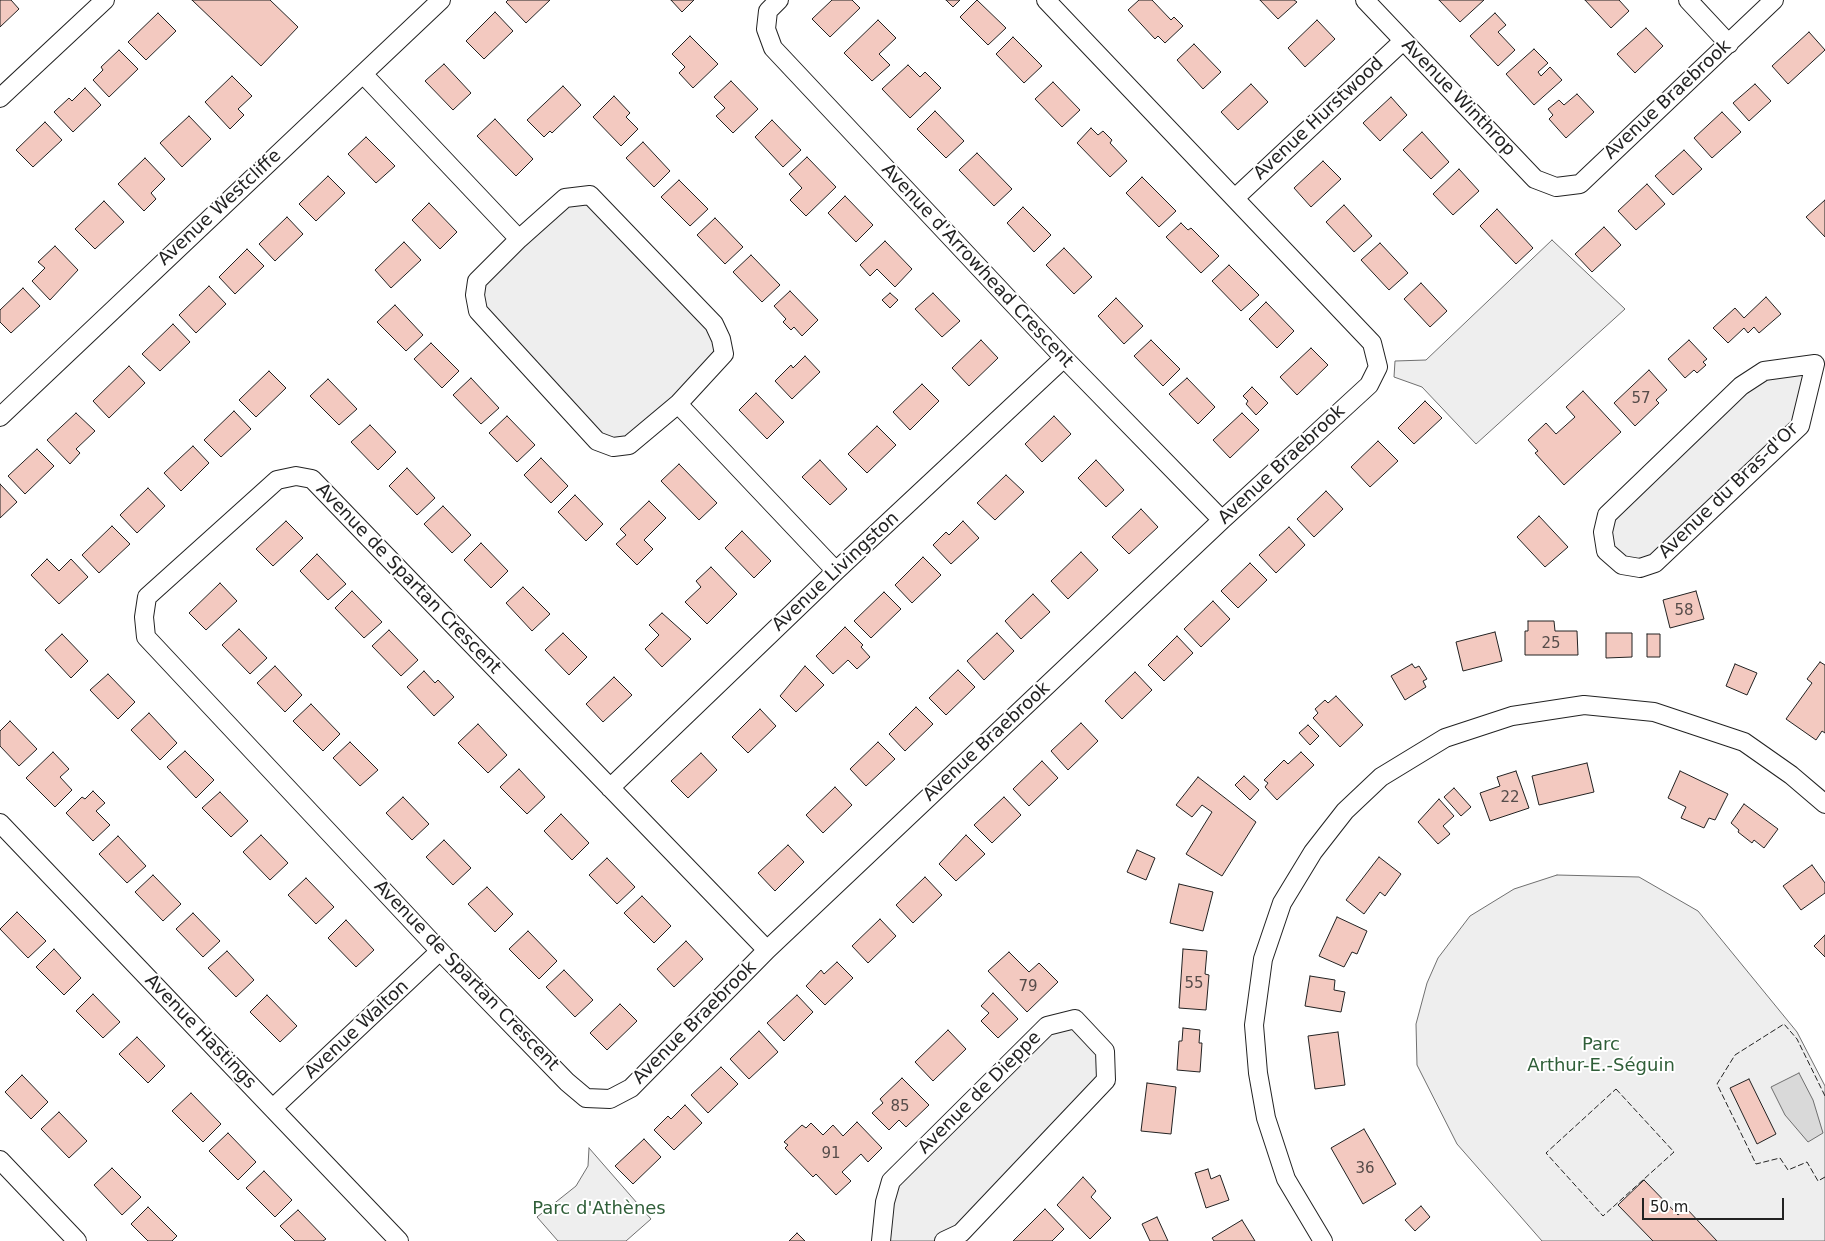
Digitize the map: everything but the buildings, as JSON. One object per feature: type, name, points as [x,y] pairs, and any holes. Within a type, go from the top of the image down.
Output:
[{"type":"street","points":[[0,98],[105,0]]},
{"type":"street","name":"Avenue Westcliffe","points":[[0,417],[62,356],[364,75],[441,0]]},
{"type":"street","name":"Avenue d'Arrowhead Crescent","points":[[779,0],[768,11],[766,29],[773,48],[1064,358],[1222,520]]},
{"type":"street","points":[[1046,0],[1235,198]]},
{"type":"street","name":"Avenue Winthrop","points":[[1365,0],[1535,179],[1556,187]]},
{"type":"street","points":[[1688,0],[1729,44]]},
{"type":"street","name":"Avenue Braebrook","points":[[1556,187],[1580,184],[1774,0]]},
{"type":"street","name":"Avenue Hurstwood","points":[[1235,198],[1403,41]]},
{"type":"street","points":[[364,75],[519,239]]},
{"type":"street","points":[[590,195],[714,324],[721,339],[724,354],[678,404],[629,445],[613,447],[597,441],[478,311],[475,295],[477,281],[519,239],[565,198],[590,195]]},
{"type":"street","name":"Avenue Braebrook","points":[[586,1098],[610,1100],[631,1088],[767,950],[1222,520],[1369,385],[1378,366],[1372,343],[1235,198]]},
{"type":"street","name":"Avenue Livingston","points":[[610,788],[836,571],[1064,358]]},
{"type":"street","name":"Avenue du Bras-d'Or","points":[[1820,359],[1800,426],[1655,563],[1640,568],[1622,564],[1606,551],[1603,532],[1607,515],[1741,386],[1764,371],[1820,359]]},
{"type":"street","points":[[678,404],[836,571]]},
{"type":"street","name":"Avenue de Spartan Crescent","points":[[586,1098],[567,1082],[440,951],[146,637],[144,617],[147,598],[277,480],[296,476],[312,479],[767,950]]},
{"type":"street","points":[[1323,1241],[1286,1179],[1280,1162],[1266,1118],[1258,1073],[1254,1025],[1263,960],[1282,903],[1313,852],[1345,811],[1381,777],[1445,738],[1512,716],[1584,705],[1654,712],[1744,742],[1791,775],[1825,804]]},
{"type":"street","name":"Avenue Hastings","points":[[0,823],[399,1241]]},
{"type":"street","name":"Avenue Walton","points":[[273,1108],[440,951]]},
{"type":"street","name":"Avenue de Dieppe","points":[[880,1241],[885,1202],[891,1181],[1047,1026],[1075,1019],[1105,1051],[1106,1080],[960,1234],[944,1241]]},
{"type":"street","points":[[0,1160],[77,1241]]},
{"type":"green space","points":[[590,195],[714,324],[724,354],[678,404],[613,447],[478,311],[477,281],[565,198]]},
{"type":"green space","points":[[1552,240],[1625,309],[1476,444],[1422,387],[1394,377],[1395,361],[1426,360]]},
{"type":"green space","points":[[1815,364],[1800,426],[1640,568],[1606,551],[1607,515],[1741,386]]},
{"type":"green space","name":"Parc Arthur-E.-Séguin","points":[[1557,875],[1639,877],[1698,911],[1797,1032],[1825,1086],[1825,1241],[1542,1241],[1457,1144],[1417,1065],[1416,1024],[1427,983],[1438,958],[1470,916],[1514,889]]},
{"type":"green space","points":[[1075,1019],[1105,1051],[1106,1080],[944,1241],[881,1241],[891,1181],[1047,1026]]},
{"type":"green space","name":"Parc d'Athènes","points":[[589,1148],[651,1219],[626,1241],[558,1241],[537,1217],[576,1186],[588,1166]]},
{"type":"shaded area","points":[[1799,1073],[1813,1100],[1823,1133],[1808,1142],[1785,1115],[1771,1087]]},
{"type":"fence","points":[[1825,1096],[1797,1039],[1784,1024],[1735,1055],[1717,1084],[1756,1164],[1780,1158],[1788,1170],[1807,1162],[1818,1181],[1825,1177]]},
{"type":"fence","points":[[1616,1089],[1674,1152],[1603,1216],[1546,1153],[1616,1089]]}]
